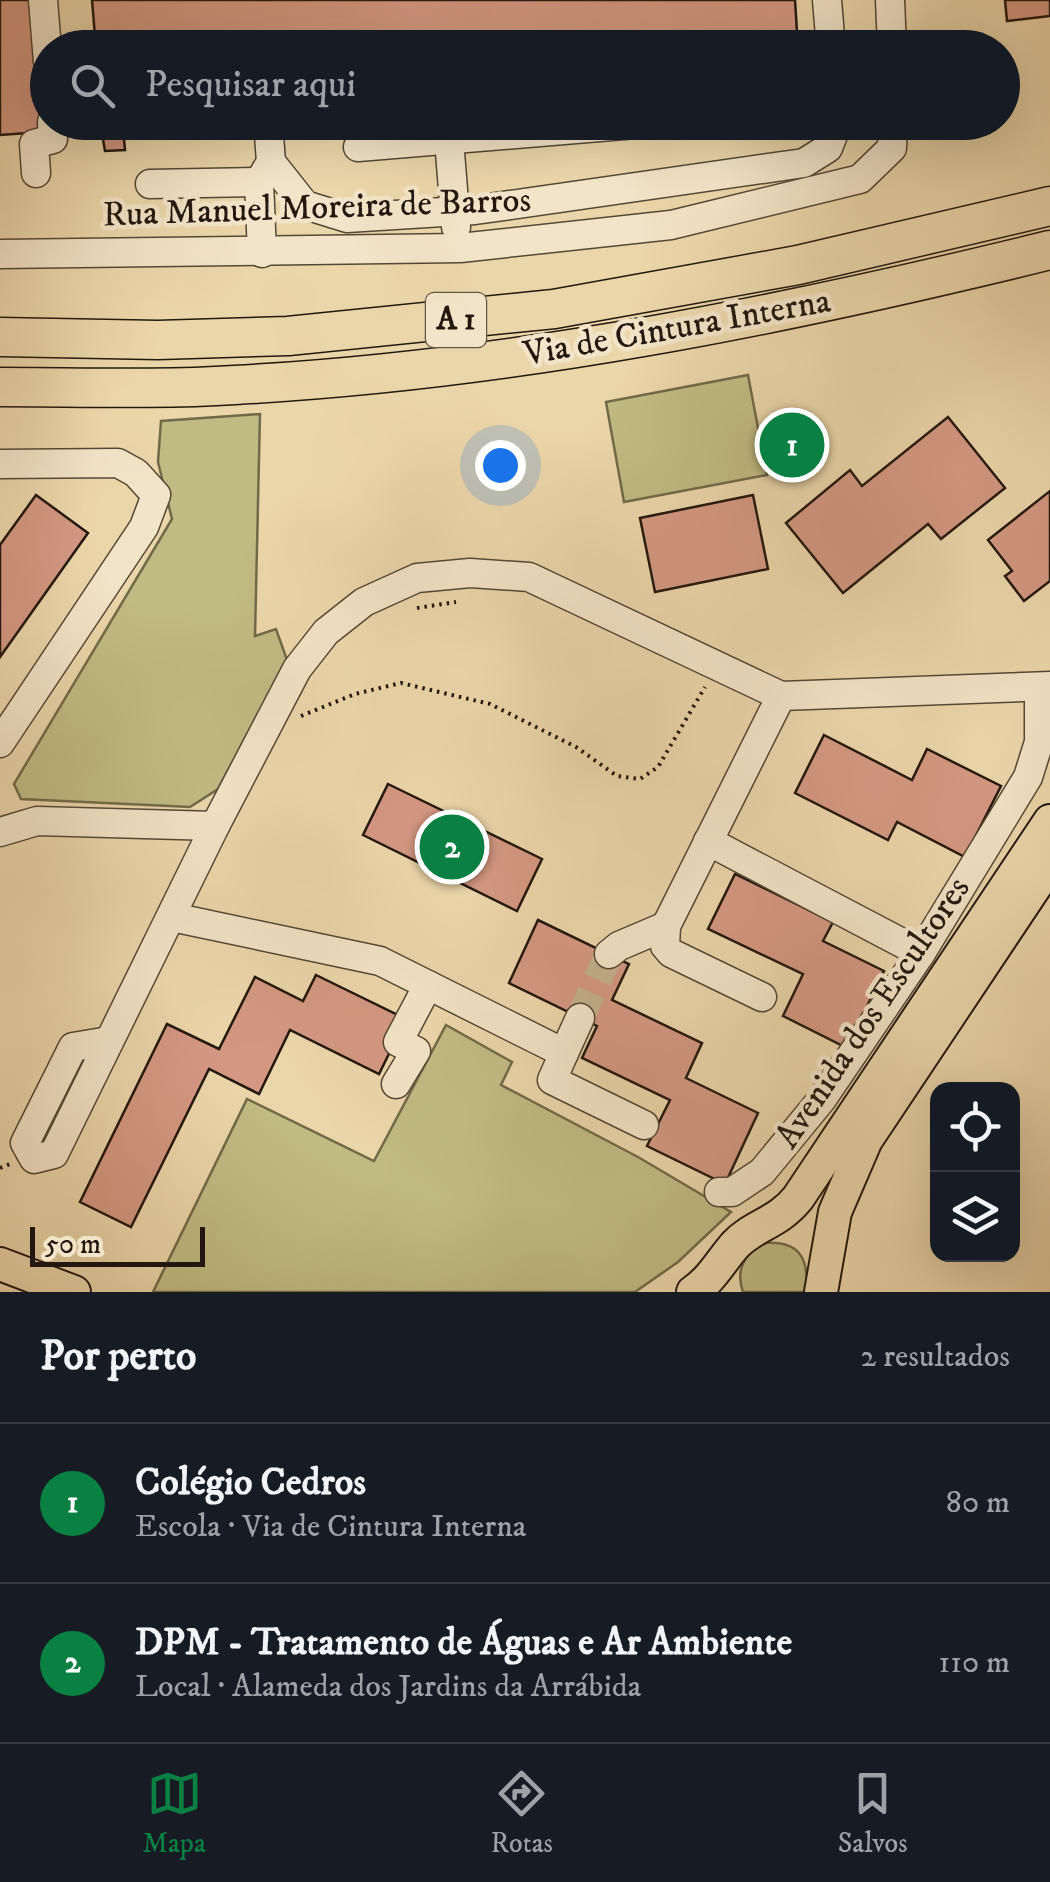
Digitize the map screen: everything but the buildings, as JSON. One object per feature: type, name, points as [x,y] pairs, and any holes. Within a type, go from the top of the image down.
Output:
[{"type":"highway","name":"Via de Cintura Interna","points":[[0,337],[158,340],[288,336],[554,309],[798,266],[1050,206]]},
{"type":"highway","name":"Via de Cintura Interna","points":[[0,387],[232,386],[518,358],[694,330],[1050,250]]},
{"type":"main road","name":"Avenida dos Escultores","points":[[694,1292],[742,1240],[776,1220],[798,1198],[1050,821]]},
{"type":"main road","name":"Avenida dos Escultores","points":[[822,1286],[834,1212],[866,1140],[1050,864]]},
{"type":"main road","name":"Avenida dos Escultores","points":[[742,1240],[779,1227],[794,1231],[818,1252],[822,1286]]},
{"type":"main road","points":[[726,1292],[724,1274],[742,1240]]},
{"type":"main road","points":[[0,1264],[74,1292]]},
{"type":"main road","points":[[0,1284],[22,1292]]},
{"type":"street","points":[[43,0],[45,30]]},
{"type":"street","points":[[827,0],[830,30]]},
{"type":"street","points":[[890,0],[891,30]]},
{"type":"street","points":[[36,173],[34,144],[49,140]]},
{"type":"street","points":[[262,253],[267,140]]},
{"type":"street","points":[[358,148],[449,140],[460,248]]},
{"type":"street","points":[[150,184],[264,172],[305,205],[346,218],[454,212],[804,162],[828,148],[831,140]]},
{"type":"street","name":"Rua Manuel Moreira de Barros","points":[[0,254],[460,248],[670,225],[860,179],[892,148],[892,140]]},
{"type":"street","points":[[0,464],[118,463],[136,473],[156,495],[144,528],[0,743]]},
{"type":"street","points":[[109,1041],[214,826],[297,669],[326,632],[364,602],[416,578],[470,572],[529,577],[781,696],[1045,686],[1039,742],[1028,778],[921,954],[822,1100],[762,1172],[732,1192],[719,1192]]},
{"type":"street","points":[[762,997],[664,946],[666,926],[781,696]]},
{"type":"street","points":[[1,828],[37,821],[214,826]]},
{"type":"street","points":[[708,840],[921,954]]},
{"type":"street","points":[[172,917],[380,961],[564,1054]]},
{"type":"street","points":[[609,954],[666,926]]},
{"type":"street","points":[[396,1084],[416,1051],[398,1042],[428,985]]},
{"type":"street","points":[[580,1018],[552,1080],[644,1124]]},
{"type":"path","points":[[266,730],[355,694],[401,683],[490,704],[576,747],[618,776],[640,778],[658,767],[718,667]]},
{"type":"shaded area","points":[[748,375],[767,475],[624,502],[606,402]]},
{"type":"shaded area","points":[[260,414],[255,636],[276,629],[287,660],[218,789],[190,807],[21,799],[14,784],[172,519],[158,462],[161,421]]},
{"type":"shaded area","points":[[446,1025],[512,1062],[501,1085],[638,1157],[731,1212],[678,1262],[635,1292],[153,1292],[247,1099],[374,1161]]},
{"type":"shaded area","points":[[766,1243],[788,1245],[800,1255],[806,1271],[805,1292],[743,1292],[740,1276],[744,1262],[752,1251]]},
{"type":"tunnel","points":[[580,1018],[609,954]]},
{"type":"place","name":"Colégio Cedros","points":[[792,445]]},
{"type":"place","name":"DPM - Tratamento de Águas e Ar Ambiente","points":[[452,847]]}]
